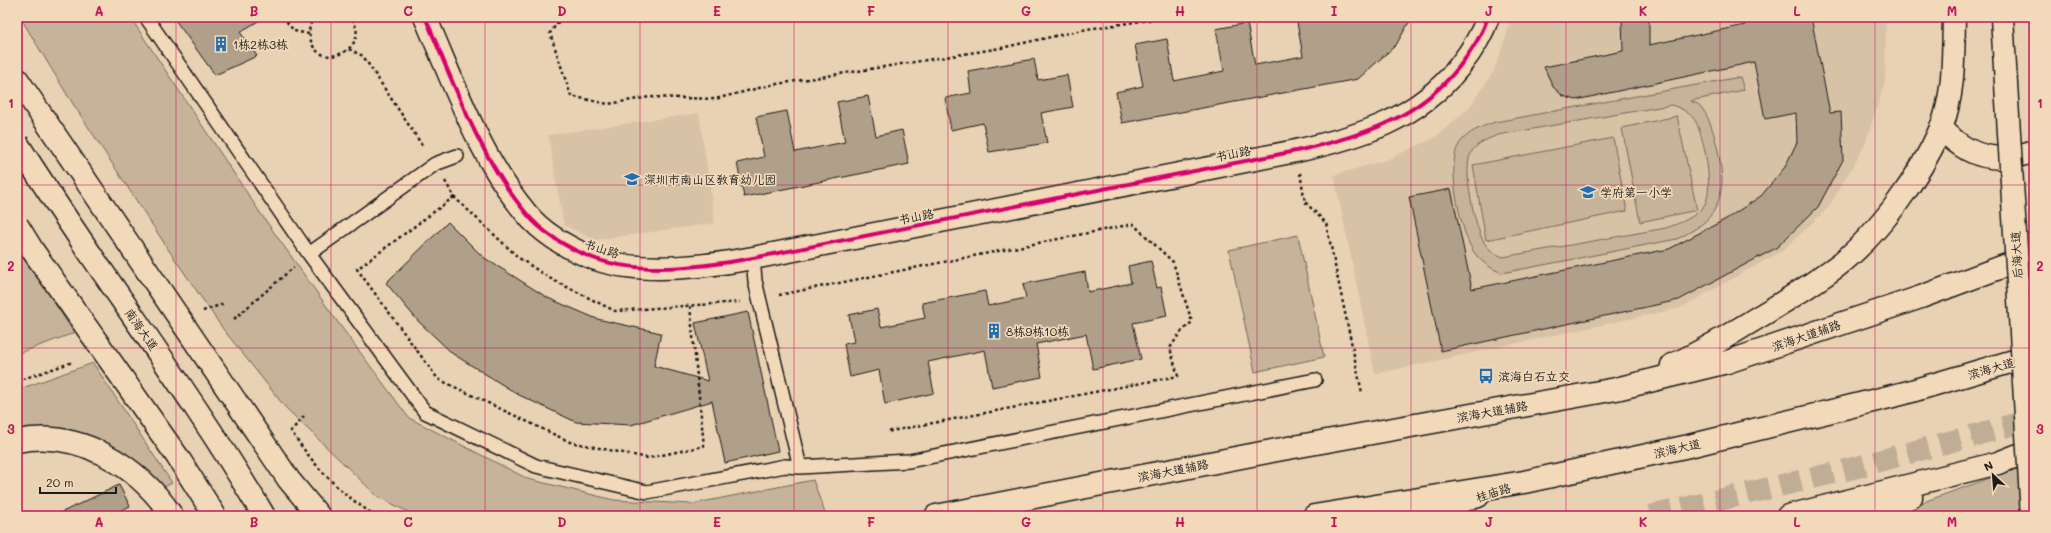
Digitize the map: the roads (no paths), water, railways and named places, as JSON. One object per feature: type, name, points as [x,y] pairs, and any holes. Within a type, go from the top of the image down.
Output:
[{"type":"main road","name":"书山路","points":[[425,17],[472,124],[506,186],[527,214],[555,239],[589,257],[628,266],[674,268],[753,258],[1296,151],[1346,139],[1388,124],[1420,105],[1449,80],[1469,55],[1488,17]]},
{"type":"main road","points":[[1616,389],[1695,355],[1797,293],[1837,266],[1874,231],[1902,196],[1923,162],[1941,127],[1948,102],[1953,70],[1954,17]]},
{"type":"main road","name":"后海大道","points":[[2002,17],[2032,516]]},
{"type":"main road","points":[[17,79],[289,480],[319,516]]},
{"type":"main road","points":[[1941,127],[1952,140],[1966,150],[1982,155],[2000,158],[2019,156],[2034,151]]},
{"type":"main road","name":"南海大道","points":[[17,143],[58,209],[197,408],[264,516]]},
{"type":"main road","points":[[17,225],[33,251],[177,456],[215,516]]},
{"type":"main road","name":"滨海大道辅路","points":[[936,516],[1277,450],[1616,389],[1728,362],[1920,297],[2034,255]]},
{"type":"main road","name":"滨海大道","points":[[1314,516],[1524,482],[1696,444],[1905,393],[2034,355]]},
{"type":"main road","points":[[17,441],[59,440],[103,452],[124,466],[142,482],[163,503],[172,516]]},
{"type":"main road","points":[[1862,516],[2034,449]]},
{"type":"main road","points":[[1788,516],[1998,463]]},
{"type":"main road","name":"桂庙路","points":[[1415,516],[1524,482]]},
{"type":"lane","points":[[146,17],[309,254],[425,412],[536,466],[647,492],[785,466],[800,467],[909,461],[1315,380]]},
{"type":"lane","points":[[309,254],[435,164],[457,156]]},
{"type":"lane","points":[[753,258],[755,281],[759,299],[800,467]]},
{"type":"tunnel","points":[[1651,516],[1842,471],[2034,419]]},
{"type":"place","name":"1栋2栋3栋","points":[[221,44]]},
{"type":"place","name":"深圳市南山区教育幼儿园","points":[[632,179]]},
{"type":"place","name":"学府第一小学","points":[[1588,192]]},
{"type":"place","name":"8栋9栋10栋","points":[[994,331]]},
{"type":"place","name":"滨海白石立交","points":[[1486,376]]}]
